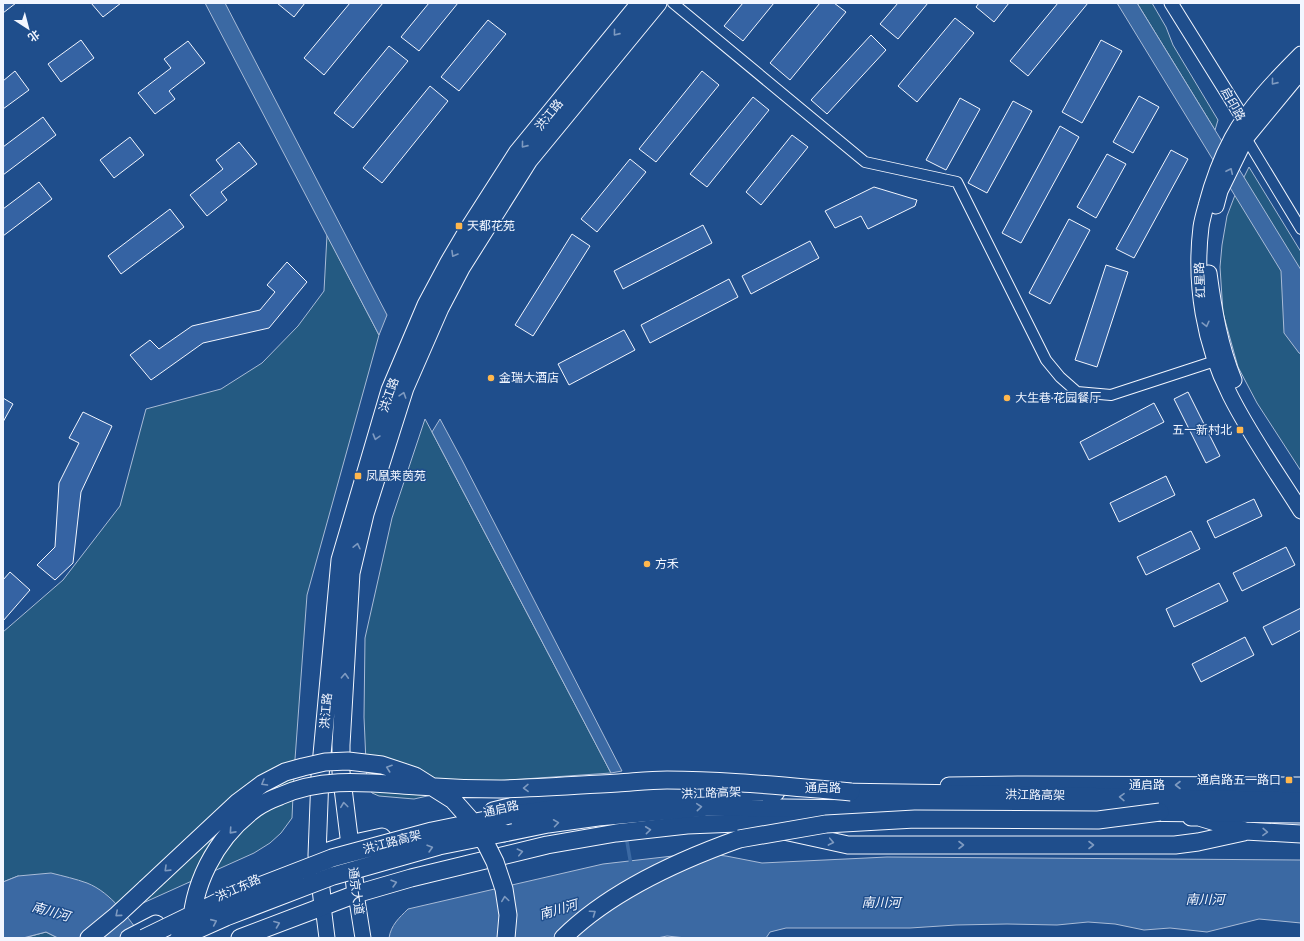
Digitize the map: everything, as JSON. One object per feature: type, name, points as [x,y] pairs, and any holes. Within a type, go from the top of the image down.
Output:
[{"type":"main road","name":"洪江路","points":[[317,855],[320,776],[340,560],[390,390],[426,306],[469,228],[517,153],[640,3]]},
{"type":"main road","name":"洪江路","points":[[350,844],[341,772],[351,573],[365,514],[405,388],[440,308],[461,268],[510,187],[529,160],[658,3]]},
{"type":"main road","name":"红星路","points":[[1301,54],[1278,77],[1244,120],[1239,142],[1220,192],[1211,229],[1207,262],[1214,312],[1227,362],[1241,396],[1258,427],[1301,495]]},
{"type":"main road","name":"红星路","points":[[1301,73],[1239,142],[1214,176],[1201,226],[1199,260],[1202,311],[1215,361],[1230,395],[1246,425],[1301,511]]},
{"type":"main road","points":[[89,938],[118,914],[238,802],[262,784],[285,772],[303,767],[325,762],[348,761],[382,765],[415,776],[453,800],[469,818],[496,862],[504,888],[508,915],[506,938]]},
{"type":"main road","points":[[191,938],[191,924],[197,892],[204,871],[218,847],[236,826],[257,807],[281,795],[312,785],[345,781],[469,788],[547,788],[664,780],[715,780],[851,792]]},
{"type":"main road","name":"通启路","points":[[350,844],[510,806],[588,794],[695,787],[856,788],[1024,785],[1301,786]]},
{"type":"main road","name":"洪江路高架","points":[[144,934],[218,902],[332,858],[432,831],[510,815],[669,794],[851,792],[1026,794],[1301,802]]},
{"type":"main road","name":"洪江路高架","points":[[179,938],[226,917],[333,876],[439,846],[548,824],[598,817],[709,807],[1301,814]]},
{"type":"main road","points":[[563,938],[575,926],[622,893],[703,852],[739,839],[834,824],[915,819],[1098,820],[1160,812]]},
{"type":"main road","points":[[240,938],[356,894],[419,876],[547,845],[616,833],[687,826],[970,814],[1199,817],[1246,831],[1301,834]]},
{"type":"main road","points":[[724,824],[761,826],[848,845],[1175,845],[1198,842],[1246,831]]},
{"type":"main road","name":"洪江东路","points":[[129,938],[144,934],[258,878],[350,844]]},
{"type":"main road","name":"通京大道","points":[[350,844],[363,938]]},
{"type":"main road","points":[[317,855],[327,938]]},
{"type":"street","points":[[673,3],[865,162],[957,182],[1046,360],[1060,377],[1077,392],[1111,395],[1215,361]]},
{"type":"street","name":"启印路","points":[[1171,3],[1244,120]]},
{"type":"street","points":[[1239,142],[1301,229]]},
{"type":"shaded area","points":[[1137,3],[1152,3],[1166,27],[1173,45],[1218,120],[1215,130]]},
{"type":"shaded area","points":[[1249,167],[1301,252],[1301,471],[1257,403],[1238,367],[1223,313],[1220,267],[1227,216],[1235,195]]},
{"type":"shaded area","points":[[327,235],[379,335],[307,595],[292,818],[281,833],[270,843],[254,853],[123,912],[18,876],[3,882],[3,632],[63,580],[120,506],[146,409],[221,389],[262,363],[298,326],[324,291]]},
{"type":"shaded area","points":[[425,419],[611,773],[494,781],[414,799],[379,796],[372,793],[367,785],[364,717],[365,638],[392,518]]},
{"type":"shaded area","points":[[46,932],[58,938],[24,938]]},
{"type":"water","points":[[205,3],[225,3],[387,315],[379,335]]},
{"type":"water","points":[[1117,3],[1137,3],[1301,270],[1301,354],[1284,333],[1281,271]]},
{"type":"water","points":[[440,419],[622,771],[611,773],[432,432]]},
{"type":"water","name":"南川河","points":[[699,853],[726,856],[762,863],[887,857],[1301,860],[1301,923],[1259,919],[1207,932],[1170,928],[1144,930],[1115,924],[1088,922],[1057,925],[956,925],[910,928],[786,928],[770,932],[766,938],[686,938],[667,936],[657,938],[389,938],[394,925],[408,909],[603,864]]},
{"type":"water","name":"南川河","points":[[51,873],[96,887],[119,907],[143,938],[58,938],[46,932],[23,938],[3,938],[3,882],[18,876]]},
{"type":"building","points":[[3,3],[16,3],[3,13]]},
{"type":"building","points":[[91,3],[121,3],[103,17]]},
{"type":"building","points":[[277,3],[305,3],[294,17]]},
{"type":"building","points":[[350,3],[383,3],[324,75],[304,58]]},
{"type":"building","points":[[429,3],[458,3],[419,51],[401,37]]},
{"type":"building","points":[[743,3],[774,3],[743,41],[724,26]]},
{"type":"building","points":[[820,3],[834,3],[846,12],[790,80],[770,63]]},
{"type":"building","points":[[898,3],[928,3],[898,39],[880,24]]},
{"type":"building","points":[[979,3],[1009,3],[994,22],[976,7]]},
{"type":"building","points":[[1058,3],[1088,3],[1028,76],[1010,61]]},
{"type":"building","points":[[955,18],[974,33],[917,102],[898,86]]},
{"type":"building","points":[[488,20],[506,34],[459,91],[441,77]]},
{"type":"building","points":[[871,35],[886,50],[827,114],[811,100]]},
{"type":"building","points":[[81,40],[94,58],[61,82],[48,64]]},
{"type":"building","points":[[1101,40],[1122,51],[1082,123],[1062,112]]},
{"type":"building","points":[[188,41],[205,63],[169,91],[175,99],[155,114],[138,93],[171,68],[164,59]]},
{"type":"building","points":[[389,46],[408,61],[353,128],[334,113]]},
{"type":"building","points":[[15,71],[29,90],[3,109],[3,81]]},
{"type":"building","points":[[702,71],[719,85],[656,162],[639,149]]},
{"type":"building","points":[[430,86],[448,101],[382,183],[363,168]]},
{"type":"building","points":[[1139,96],[1159,107],[1133,153],[1113,142]]},
{"type":"building","points":[[753,97],[769,110],[707,187],[690,174]]},
{"type":"building","points":[[960,98],[980,109],[946,170],[926,160]]},
{"type":"building","points":[[1013,101],[1032,111],[987,193],[968,183]]},
{"type":"building","points":[[43,117],[56,135],[3,175],[3,147]]},
{"type":"building","points":[[1060,126],[1079,137],[1021,243],[1002,233]]},
{"type":"building","points":[[792,135],[808,147],[761,205],[746,192]]},
{"type":"building","points":[[130,137],[144,155],[114,178],[100,160]]},
{"type":"building","points":[[239,142],[257,164],[221,192],[227,200],[207,216],[190,195],[223,169],[216,160]]},
{"type":"building","points":[[1171,150],[1188,159],[1134,258],[1116,249]]},
{"type":"building","points":[[1107,154],[1126,164],[1096,218],[1077,207]]},
{"type":"building","points":[[630,159],[646,172],[597,232],[581,219]]},
{"type":"building","points":[[39,182],[52,199],[3,236],[3,209]]},
{"type":"building","points":[[874,187],[917,200],[915,206],[868,229],[861,216],[835,228],[825,211]]},
{"type":"building","points":[[170,209],[184,227],[121,274],[108,256]]},
{"type":"building","points":[[1069,219],[1090,230],[1050,304],[1029,293]]},
{"type":"building","points":[[703,225],[712,243],[623,289],[614,271]]},
{"type":"building","points":[[572,234],[590,246],[533,336],[515,325]]},
{"type":"building","points":[[810,241],[819,258],[751,294],[742,276]]},
{"type":"building","points":[[287,262],[307,282],[269,328],[203,343],[151,380],[130,355],[150,340],[159,349],[192,326],[260,310],[275,292],[267,285]]},
{"type":"building","points":[[1106,265],[1128,272],[1097,367],[1075,360]]},
{"type":"building","points":[[729,279],[738,297],[650,343],[641,325]]},
{"type":"building","points":[[624,330],[635,350],[569,385],[558,364]]},
{"type":"building","points":[[1188,392],[1220,456],[1206,463],[1174,399]]},
{"type":"building","points":[[3,398],[13,404],[3,422]]},
{"type":"building","points":[[1154,403],[1164,422],[1089,460],[1080,442]]},
{"type":"building","points":[[83,412],[112,426],[81,492],[73,563],[55,580],[37,565],[55,547],[59,483],[79,443],[69,438]]},
{"type":"building","points":[[1166,476],[1175,495],[1119,522],[1110,503]]},
{"type":"building","points":[[1254,499],[1262,516],[1215,538],[1207,521]]},
{"type":"building","points":[[1191,531],[1200,549],[1146,575],[1137,557]]},
{"type":"building","points":[[1286,547],[1295,565],[1242,591],[1233,573]]},
{"type":"building","points":[[10,572],[30,590],[3,621],[3,580]]},
{"type":"building","points":[[1219,583],[1228,601],[1174,627],[1166,609]]},
{"type":"building","points":[[1301,608],[1301,630],[1272,645],[1263,627]]},
{"type":"building","points":[[1245,637],[1254,655],[1201,682],[1192,664]]},
{"type":"waterway","points":[[626,836],[631,865]]},
{"type":"place","name":"天都花苑","points":[[459,226]]},
{"type":"place","name":"金瑞大酒店","points":[[491,378]]},
{"type":"place","name":"大生巷·花园餐厅","points":[[1007,398]]},
{"type":"place","name":"五一新村北","points":[[1240,430]]},
{"type":"place","name":"凤凰莱茵苑","points":[[358,476]]},
{"type":"place","name":"方禾","points":[[647,564]]},
{"type":"place","name":"通启路五一路口","points":[[1289,780]]}]
